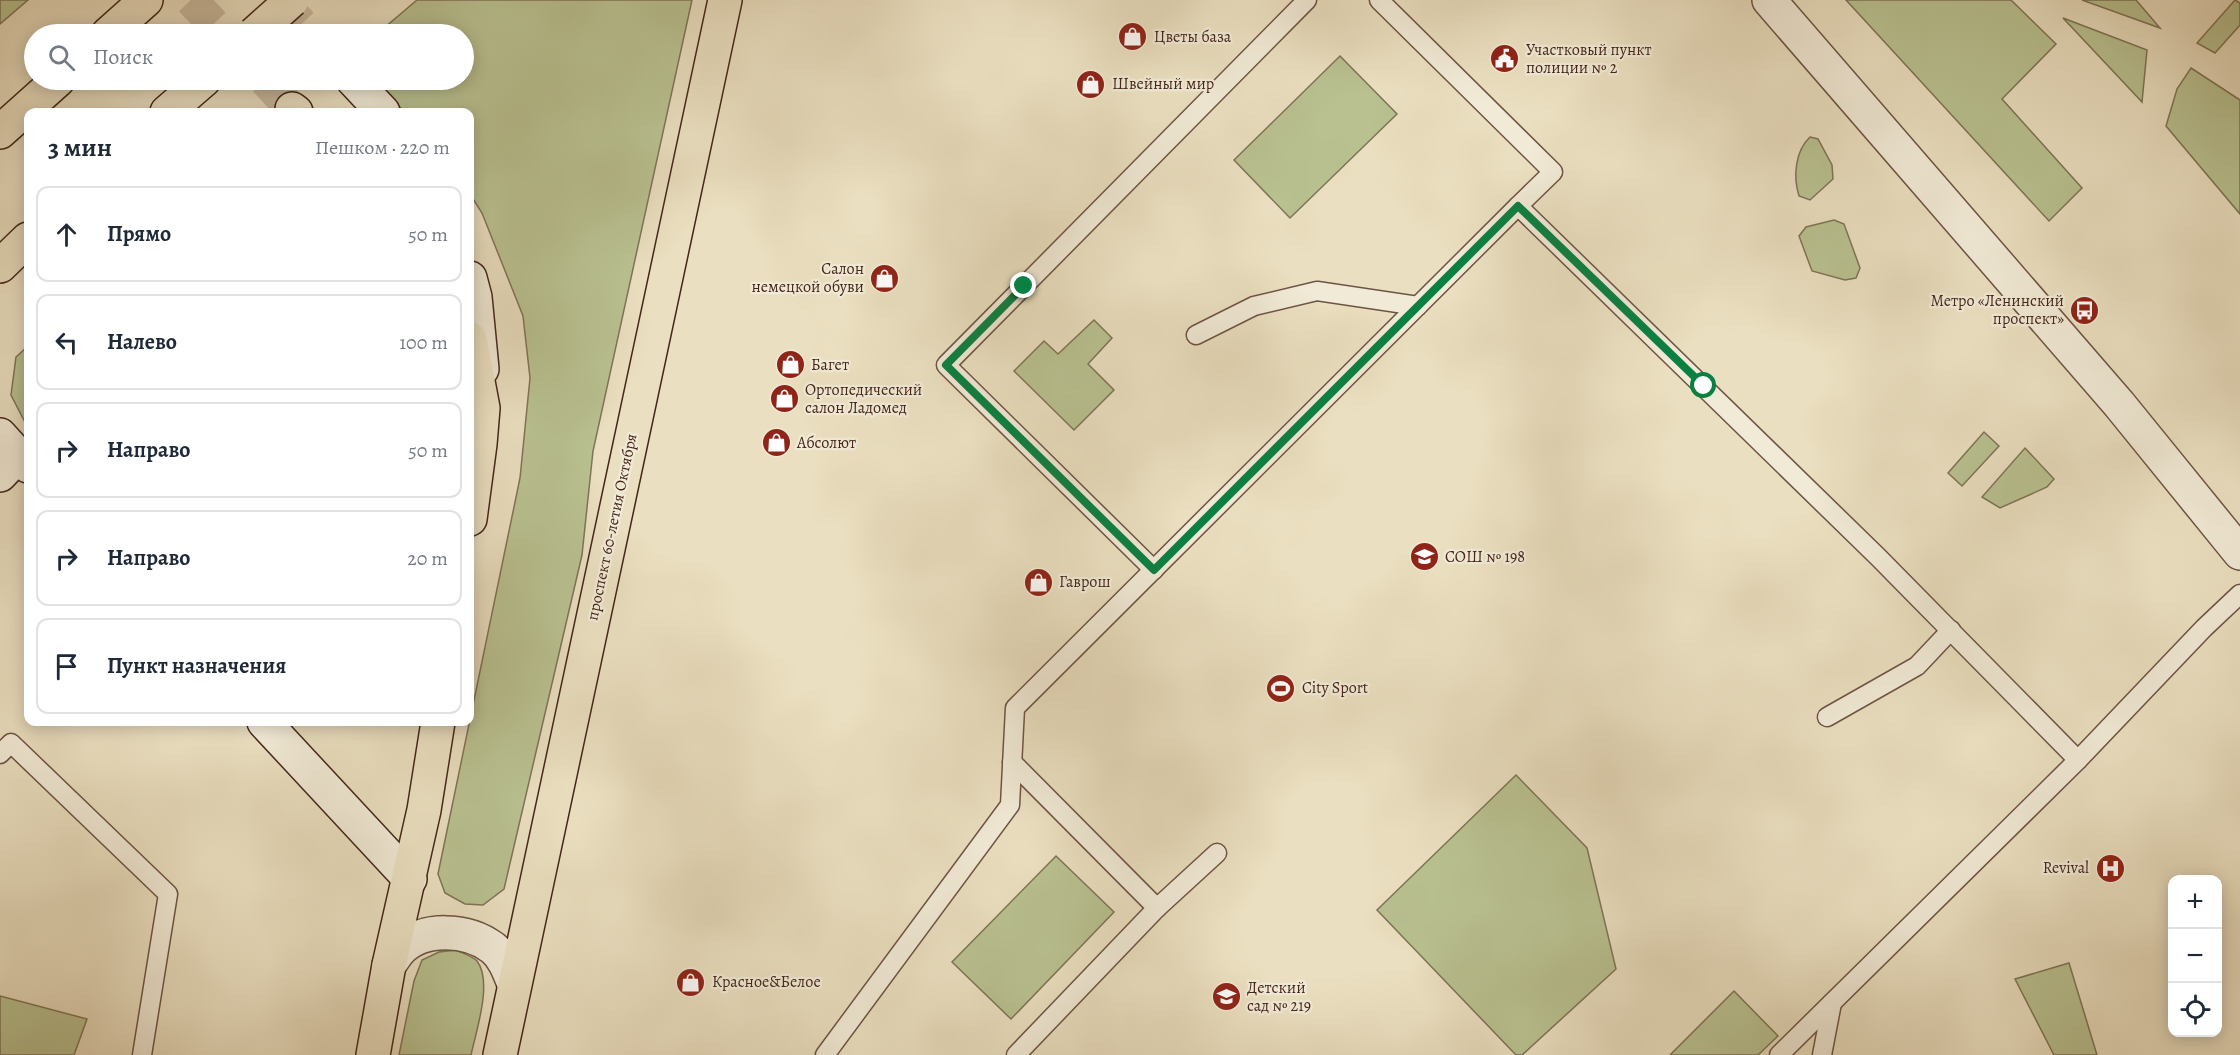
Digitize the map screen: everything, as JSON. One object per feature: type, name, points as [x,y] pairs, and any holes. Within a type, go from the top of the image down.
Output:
[{"type":"main road","points":[[119,24],[146,0]]},
{"type":"main road","points":[[265,24],[292,0]]},
{"type":"main road","name":"проспект 60-летия Октября","points":[[500,1055],[725,0]]},
{"type":"main road","points":[[0,111],[41,90]]},
{"type":"main road","points":[[27,108],[47,90]]},
{"type":"main road","points":[[172,108],[192,90]]},
{"type":"main road","points":[[0,132],[24,110]]},
{"type":"main road","points":[[0,266],[24,244]]},
{"type":"main road","points":[[474,360],[483,408],[474,489]]},
{"type":"main road","points":[[373,1055],[389,965],[424,810],[437,726]]},
{"type":"street","points":[[1769,0],[2119,404],[2240,554]]},
{"type":"street","points":[[362,90],[378,108]]},
{"type":"street","points":[[474,293],[482,354],[483,408]]},
{"type":"street","points":[[268,726],[410,879]]},
{"type":"street","points":[[389,965],[401,949],[422,936],[447,932],[472,937],[494,948],[507,966],[514,984]]},
{"type":"lane","points":[[1154,570],[946,365],[1307,0]]},
{"type":"lane","points":[[825,1055],[1010,805],[1015,708],[1553,172],[1378,0]]},
{"type":"lane","points":[[1518,206],[1578,262],[1951,630],[2078,760]]},
{"type":"lane","points":[[1196,335],[1254,306],[1317,291],[1418,306]]},
{"type":"lane","points":[[1779,1055],[2078,760],[2204,628],[2240,594]]},
{"type":"lane","points":[[1827,717],[1917,666],[1951,630]]},
{"type":"lane","points":[[0,754],[11,743],[168,894],[142,1055]]},
{"type":"lane","points":[[1012,762],[1157,908]]},
{"type":"lane","points":[[1016,1055],[1157,908],[1217,853]]},
{"type":"lane","points":[[1822,1055],[1832,1003]]},
{"type":"green space","points":[[0,0],[28,0],[0,24]]},
{"type":"green space","points":[[417,0],[692,0],[593,451],[582,555],[504,889],[483,905],[465,904],[445,893],[438,874],[469,726],[474,726],[474,700],[520,478],[530,378],[523,316],[482,213],[474,200],[474,108],[401,108],[382,90],[474,90],[474,24],[389,24]]},
{"type":"green space","points":[[1846,0],[2011,0],[2056,44],[2002,99],[2082,188],[2049,221]]},
{"type":"green space","points":[[2082,0],[2136,0],[2160,28]]},
{"type":"green space","points":[[2235,0],[2240,3],[2240,25],[2215,53],[2197,43]]},
{"type":"green space","points":[[2063,18],[2147,50],[2142,102]]},
{"type":"green space","points":[[1340,56],[1397,114],[1290,218],[1234,160]]},
{"type":"green space","points":[[2191,68],[2240,100],[2240,214],[2166,126],[2177,89]]},
{"type":"green space","points":[[1810,137],[1818,139],[1832,165],[1833,179],[1810,200],[1799,196],[1796,173],[1801,149]]},
{"type":"green space","points":[[1834,220],[1844,224],[1860,268],[1856,278],[1845,280],[1812,271],[1799,236],[1806,227]]},
{"type":"green space","points":[[1094,320],[1112,338],[1088,364],[1114,390],[1074,430],[1014,371],[1044,341],[1058,354]]},
{"type":"green space","points":[[24,350],[24,420],[11,395],[16,357]]},
{"type":"green space","points":[[1984,432],[1999,446],[1962,486],[1948,473]]},
{"type":"green space","points":[[2025,448],[2054,479],[2047,487],[2000,508],[1982,497]]},
{"type":"green space","points":[[1516,775],[1587,848],[1616,969],[1522,1055],[1516,1055],[1377,910]]},
{"type":"green space","points":[[1056,856],[1114,912],[1011,1019],[952,962]]},
{"type":"green space","points":[[456,950],[477,961],[484,981],[482,1007],[471,1055],[399,1055],[414,981],[422,960],[439,952]]},
{"type":"green space","points":[[2069,963],[2097,1055],[2054,1055],[2015,979]]},
{"type":"green space","points":[[1734,991],[1778,1036],[1758,1055],[1670,1055]]},
{"type":"green space","points":[[0,996],[87,1019],[74,1055],[0,1055]]},
{"type":"tunnel","points":[[191,0],[214,24]]},
{"type":"tunnel","points":[[279,0],[302,24]]},
{"type":"tunnel","points":[[274,90],[291,108]]},
{"type":"place","name":"Цветы база","points":[[1133,37]]},
{"type":"place","name":"Участковый пункт полиции № 2","points":[[1505,59]]},
{"type":"place","name":"Швейный мир","points":[[1091,84]]},
{"type":"place","name":"Салон немецкой обуви","points":[[885,278]]},
{"type":"place","name":"Метро «Ленинский проспект»","points":[[2085,310]]},
{"type":"place","name":"Багет","points":[[790,365]]},
{"type":"place","name":"Ортопедический салон Ладомед","points":[[784,399]]},
{"type":"place","name":"Абсолют","points":[[776,443]]},
{"type":"place","name":"СОШ № 198","points":[[1424,557]]},
{"type":"place","name":"Гаврош","points":[[1038,582]]},
{"type":"place","name":"City Sport","points":[[1281,688]]},
{"type":"place","name":"Revival","points":[[2110,868]]},
{"type":"place","name":"Красное&Белое","points":[[691,982]]},
{"type":"place","name":"Детский сад № 219","points":[[1226,997]]},
{"type":"route","points":[[1024,286],[946,365],[1154,570],[1518,206],[1704,386]]}]
